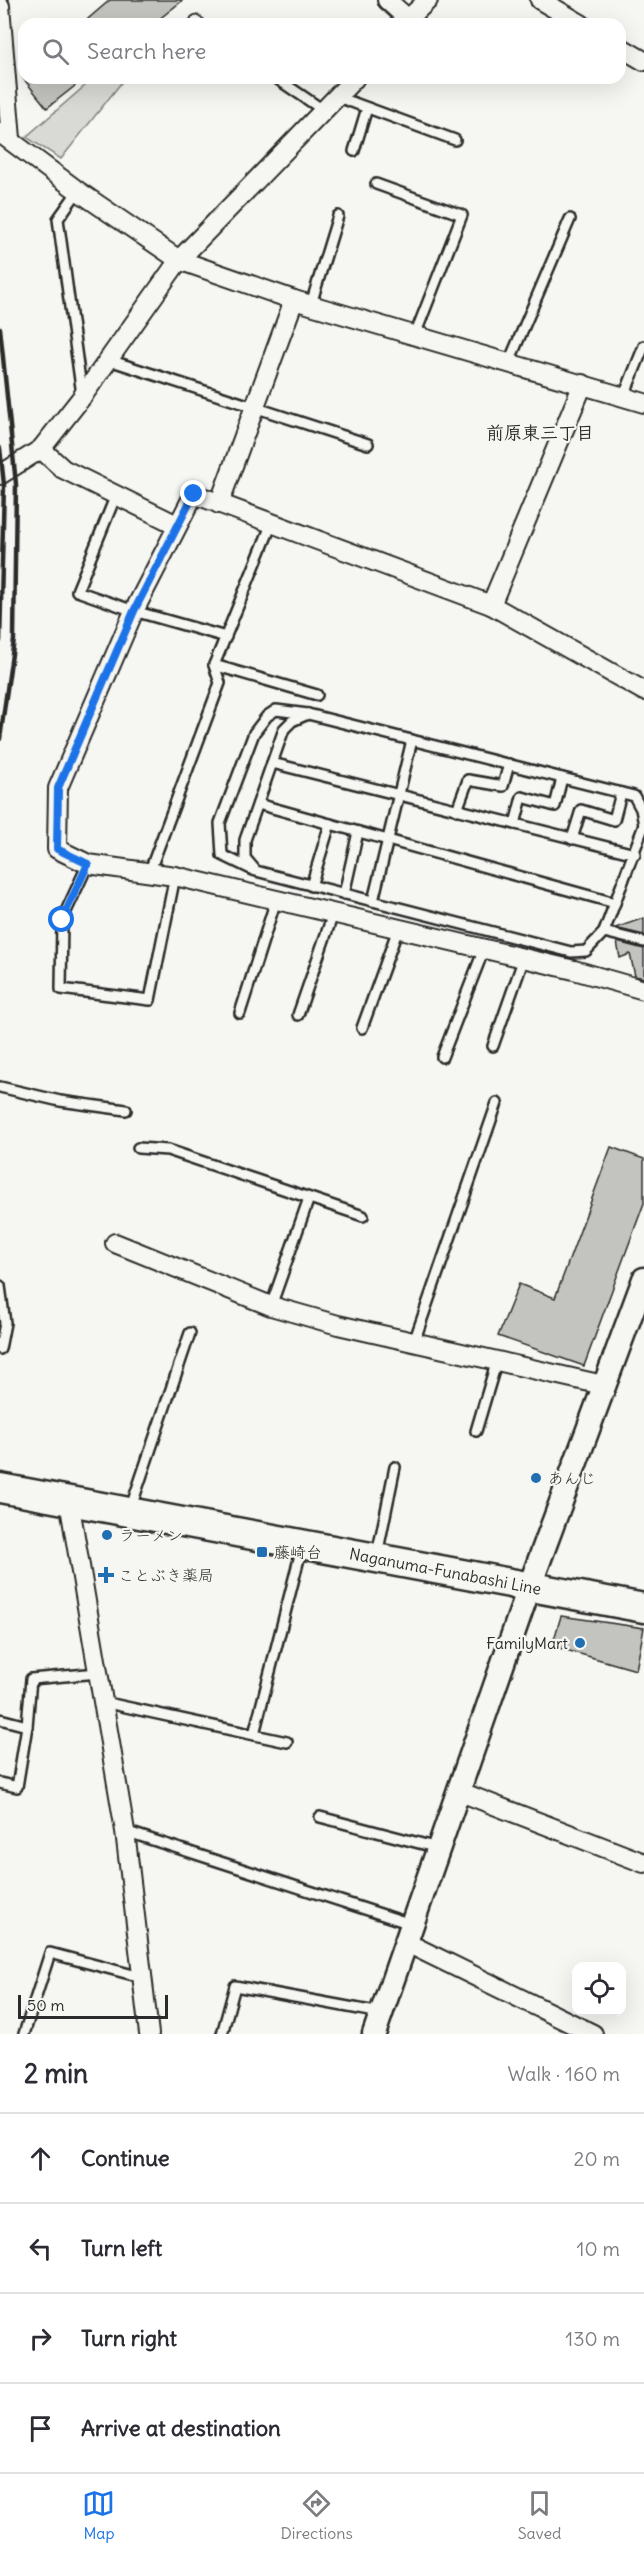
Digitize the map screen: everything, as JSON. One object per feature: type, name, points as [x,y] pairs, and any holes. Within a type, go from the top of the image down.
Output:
[{"type":"main road","name":"Naganuma-Funabashi Line","points":[[0,1488],[644,1608]]},
{"type":"street","points":[[387,0],[402,18]]},
{"type":"street","points":[[408,18],[428,0]]},
{"type":"street","points":[[540,0],[570,18]]},
{"type":"street","points":[[0,6],[5,136],[78,191],[179,260],[303,302],[644,403]]},
{"type":"street","points":[[626,51],[644,62]]},
{"type":"street","points":[[0,475],[41,449],[82,397],[179,260],[350,84]]},
{"type":"street","points":[[219,504],[255,406],[303,302]]},
{"type":"street","points":[[491,605],[583,384]]},
{"type":"street","points":[[41,449],[63,469],[177,525]]},
{"type":"street","points":[[644,691],[491,605],[194,494],[134,611],[58,788],[57,849],[88,864],[175,876],[524,958],[644,990]]},
{"type":"street","points":[[115,1243],[271,1306],[338,1325],[603,1385]]},
{"type":"street","points":[[377,2024],[529,1587],[644,1279]]},
{"type":"street","points":[[69,1502],[125,1831],[149,2034]]},
{"type":"street","points":[[458,1791],[644,1863]]},
{"type":"street","points":[[408,1933],[593,2034]]},
{"type":"lane","points":[[284,84],[322,111]]},
{"type":"lane","points":[[338,98],[455,140]]},
{"type":"lane","points":[[354,151],[367,108]]},
{"type":"lane","points":[[376,184],[462,215],[415,334]]},
{"type":"lane","points":[[78,191],[58,219],[82,397]]},
{"type":"lane","points":[[303,302],[338,216]]},
{"type":"lane","points":[[509,362],[570,219]]},
{"type":"lane","points":[[624,396],[644,346]]},
{"type":"lane","points":[[109,360],[368,444]]},
{"type":"lane","points":[[116,495],[77,591],[134,611],[226,637]]},
{"type":"lane","points":[[148,873],[220,683],[214,665],[272,523]]},
{"type":"lane","points":[[214,665],[317,695]]},
{"type":"lane","points":[[276,710],[308,714],[634,796],[641,809],[644,825],[604,932],[586,951],[571,952],[256,871],[222,855],[219,844],[220,823],[254,733],[267,716],[276,710]]},
{"type":"lane","points":[[256,871],[244,858],[245,840],[284,729],[292,721],[308,714]]},
{"type":"lane","points":[[373,901],[412,740]]},
{"type":"lane","points":[[272,763],[634,854]]},
{"type":"lane","points":[[458,810],[468,780],[503,786],[509,764]]},
{"type":"lane","points":[[515,824],[522,797],[555,806],[562,778]]},
{"type":"lane","points":[[572,839],[581,810],[614,820],[621,793]]},
{"type":"lane","points":[[258,804],[615,903]]},
{"type":"lane","points":[[311,886],[330,824]]},
{"type":"lane","points":[[344,894],[358,832]]},
{"type":"lane","points":[[88,864],[62,920],[62,989],[150,1000],[175,876]]},
{"type":"lane","points":[[240,1013],[276,900]]},
{"type":"lane","points":[[298,1015],[333,914]]},
{"type":"lane","points":[[362,1028],[398,929]]},
{"type":"lane","points":[[604,932],[644,942]]},
{"type":"lane","points":[[442,1057],[484,949]]},
{"type":"lane","points":[[493,1046],[524,958]]},
{"type":"lane","points":[[0,1087],[60,1101],[126,1110]]},
{"type":"lane","points":[[414,1342],[497,1103]]},
{"type":"lane","points":[[138,1148],[168,1150],[363,1216]]},
{"type":"lane","points":[[271,1306],[309,1198]]},
{"type":"lane","points":[[0,1286],[5,1323],[0,1347]]},
{"type":"lane","points":[[129,1511],[190,1334]]},
{"type":"lane","points":[[476,1431],[497,1360]]},
{"type":"lane","points":[[376,1557],[395,1467]]},
{"type":"lane","points":[[254,1734],[303,1544]]},
{"type":"lane","points":[[0,1783],[17,1786],[27,1726],[31,1678],[98,1672]]},
{"type":"lane","points":[[103,1702],[288,1742]]},
{"type":"lane","points":[[0,1719],[27,1726]]},
{"type":"lane","points":[[320,1817],[438,1848]]},
{"type":"lane","points":[[125,1831],[408,1933]]},
{"type":"lane","points":[[24,2034],[50,1953],[141,1977]]},
{"type":"lane","points":[[222,2034],[235,1986],[377,2024]]},
{"type":"shaded area","points":[[87,84],[120,84],[61,159],[26,137]]},
{"type":"building","points":[[110,0],[183,0],[160,18],[89,18]]},
{"type":"building","points":[[28,84],[77,84],[47,108]]},
{"type":"building","points":[[644,918],[644,935],[615,928]]},
{"type":"building","points":[[617,942],[644,949],[644,978],[635,976],[630,954],[620,958]]},
{"type":"building","points":[[611,1147],[644,1159],[644,1203],[584,1366],[498,1336],[519,1284],[555,1298]]},
{"type":"building","points":[[561,1616],[644,1628],[636,1670],[552,1646]]},
{"type":"railway","points":[[0,328],[16,484],[14,640],[0,739]]},
{"type":"railway","points":[[0,448],[4,485],[0,641]]},
{"type":"place","name":"あんじ","points":[[536,1478]]},
{"type":"place","name":"ラーメン","points":[[107,1535]]},
{"type":"place","name":"藤崎台","points":[[262,1552]]},
{"type":"place","name":"ことぶき薬局","points":[[106,1575]]},
{"type":"place","name":"FamilyMart","points":[[580,1643]]},
{"type":"district","name":"前原東三丁目","points":[[540,432]]},
{"type":"route","points":[[62,920],[88,864],[57,849],[58,788],[134,611],[194,494]]}]
